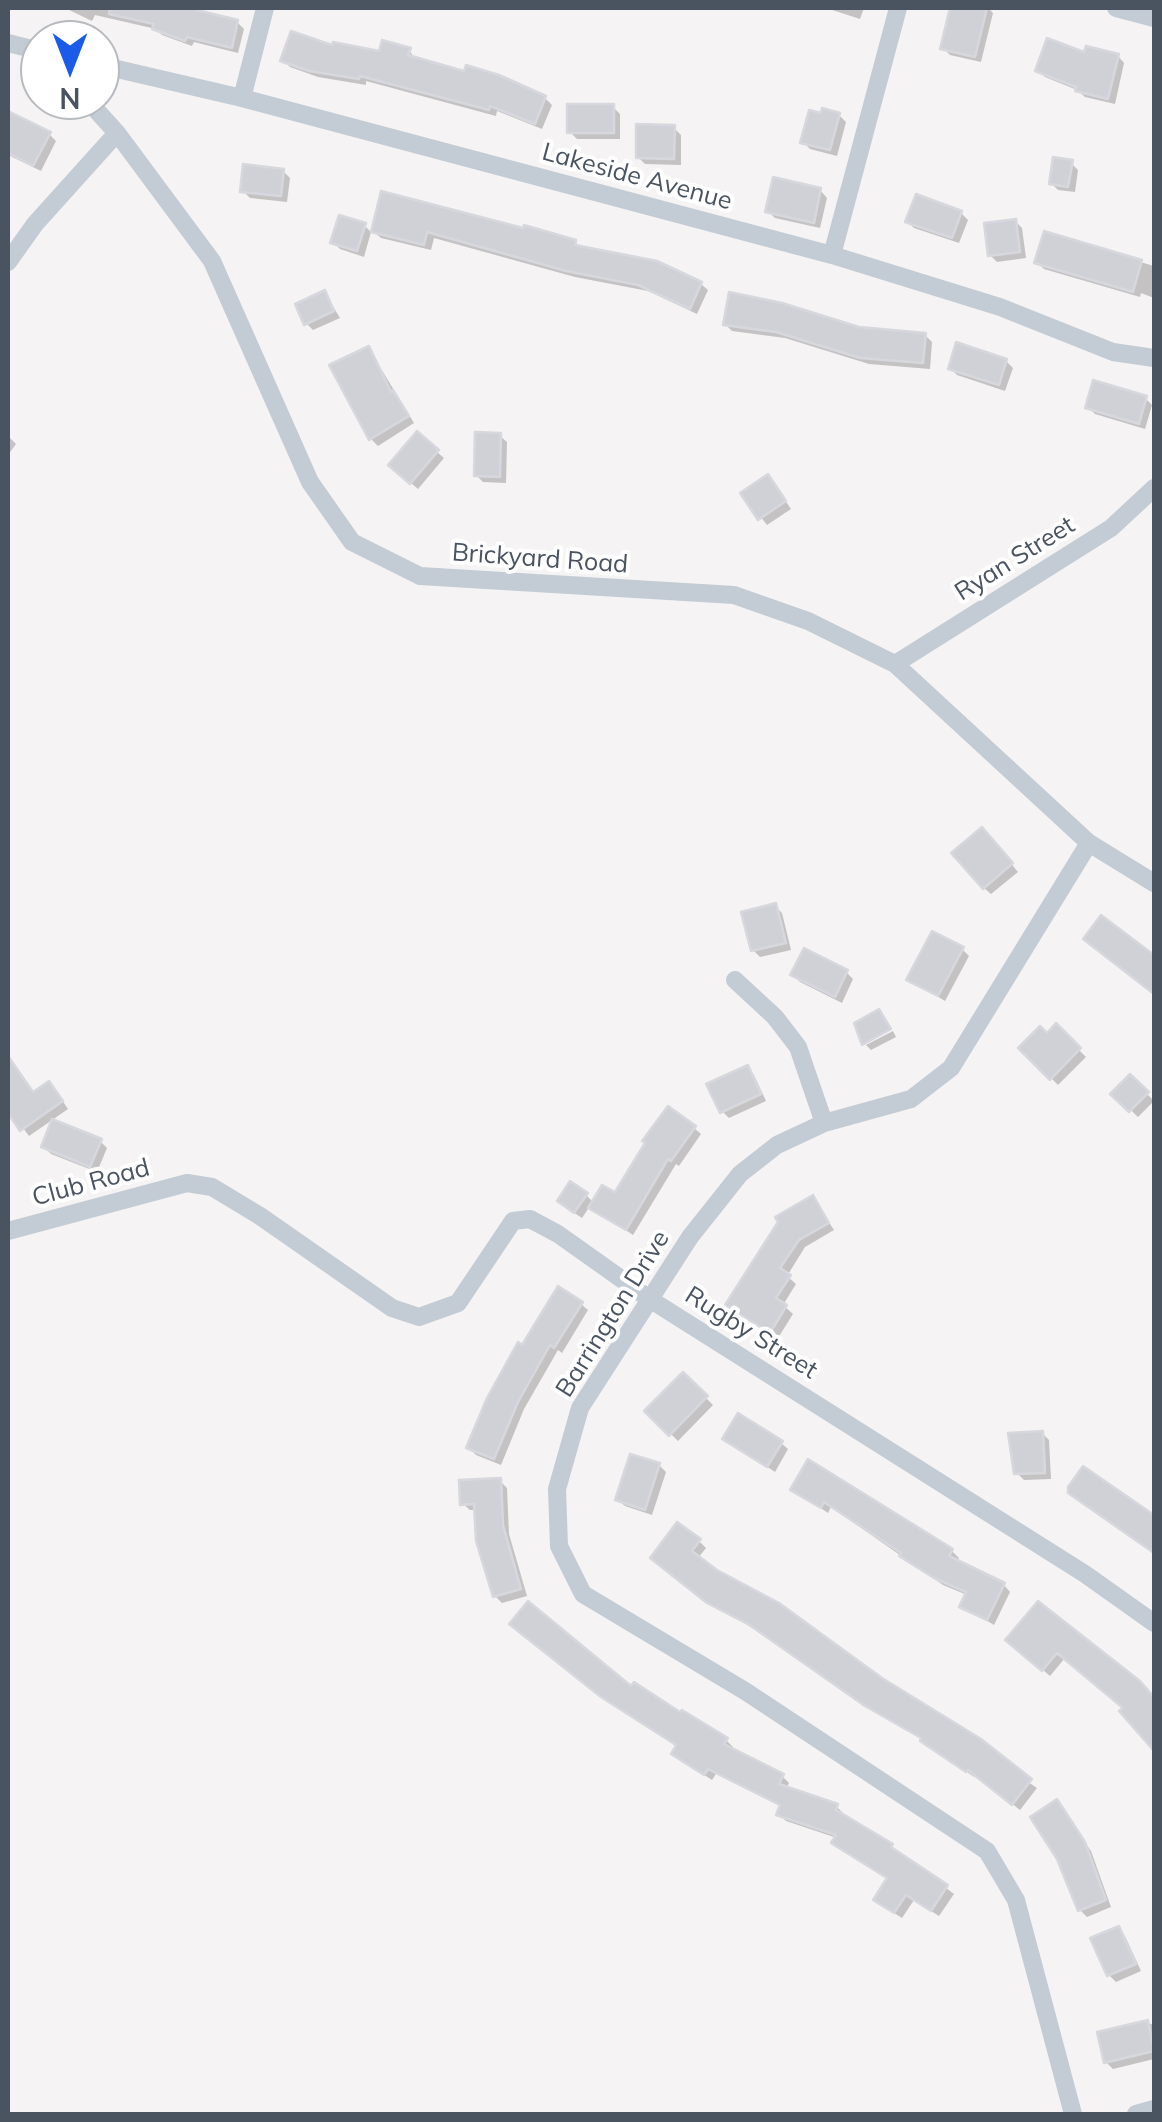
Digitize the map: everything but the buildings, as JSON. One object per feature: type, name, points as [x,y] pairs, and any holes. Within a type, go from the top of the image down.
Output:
[{"type":"street","points":[[242,98],[265,8]]},
{"type":"street","points":[[832,255],[898,8]]},
{"type":"street","points":[[1116,8],[1154,18]]},
{"type":"street","name":"Lakeside Avenue","points":[[120,70],[242,98],[832,255],[1000,307],[1113,352],[1154,358]]},
{"type":"street","name":"Brickyard Road","points":[[106,120],[212,260],[310,482],[352,542],[420,576],[734,595],[808,621],[896,664],[1089,843],[1154,884]]},
{"type":"street","points":[[8,262],[36,224],[117,133]]},
{"type":"street","name":"Ryan Street","points":[[896,664],[1111,528],[1154,488]]},
{"type":"street","name":"Barrington Drive","points":[[1073,2114],[1016,1900],[987,1851],[746,1691],[582,1594],[559,1546],[557,1490],[580,1408],[690,1237],[740,1174],[777,1145],[824,1123],[911,1099],[952,1068],[1089,843]]},
{"type":"street","points":[[735,980],[774,1017],[798,1047],[824,1123]]},
{"type":"street","name":"Rugby Street","points":[[187,1183],[212,1187],[392,1308],[419,1317],[458,1303],[513,1221],[530,1219],[1084,1574],[1154,1623]]},
{"type":"street","name":"Club Road","points":[[8,1231],[187,1183]]},
{"type":"street","points":[[1136,2114],[1154,2109]]}]
